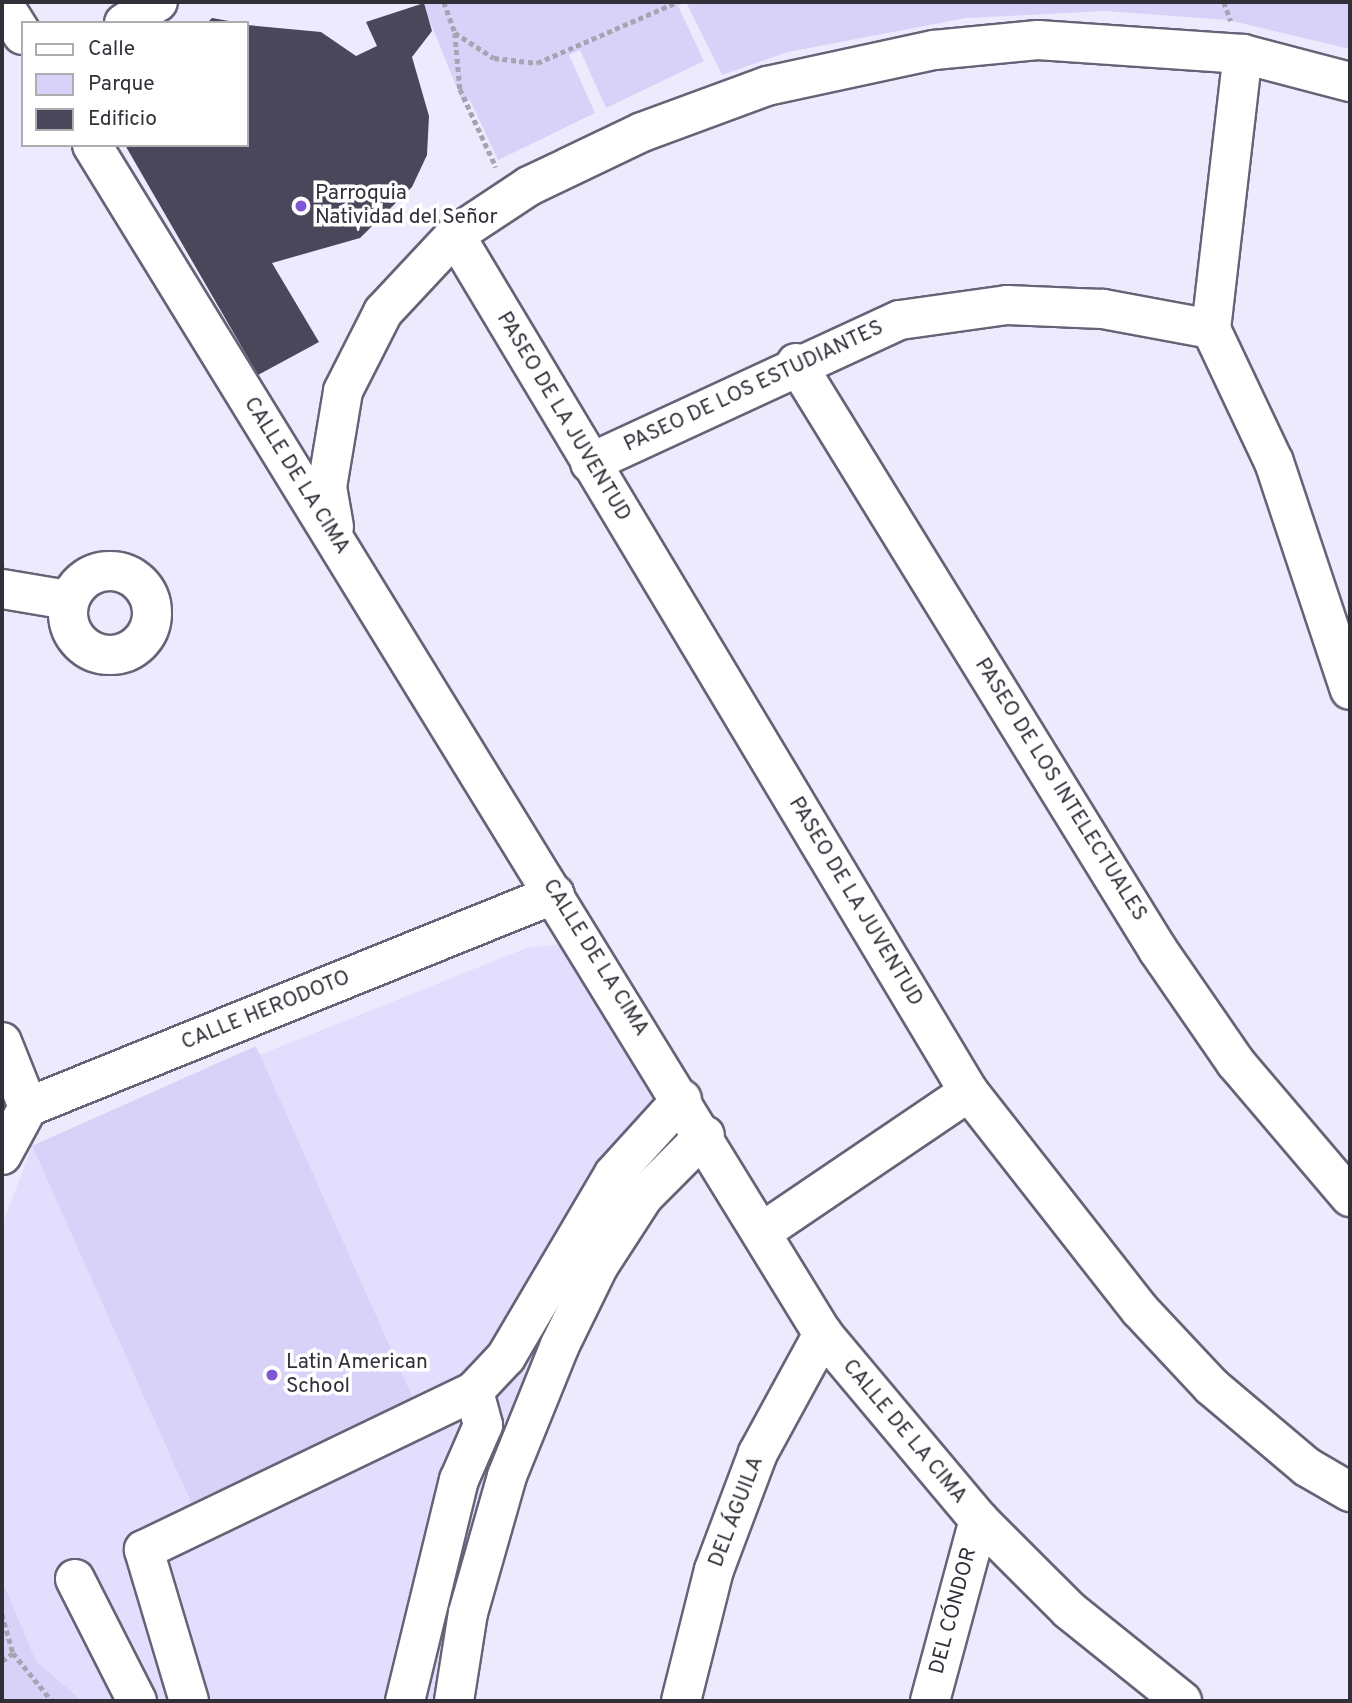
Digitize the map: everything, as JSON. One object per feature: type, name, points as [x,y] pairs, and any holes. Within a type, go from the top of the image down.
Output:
[{"type":"street","points":[[127,21],[158,2]]},
{"type":"street","points":[[336,541],[327,487],[343,391],[383,312],[455,235],[529,186],[642,132],[767,86],[934,50],[1038,40],[1243,54],[1350,82]]},
{"type":"street","points":[[1243,54],[1211,329],[1274,462],[1350,690]]},
{"type":"street","name":"CALLE DE LA CIMA","points":[[93,147],[705,1135],[823,1334],[979,1520],[1166,1697]]},
{"type":"street","name":"PASEO DE LA JUVENTUD","points":[[455,235],[969,1092],[1140,1310],[1211,1386],[1307,1467],[1350,1492]]},
{"type":"street","name":"PASEO DE LOS ESTUDIANTES","points":[[590,463],[796,363],[900,320],[953,309],[1103,309],[1211,329]]},
{"type":"street","name":"PASEO DE LOS INTELECTUALES","points":[[796,363],[1158,950],[1244,1073],[1350,1197]]},
{"type":"street","points":[[2,589],[68,600]]},
{"type":"street","name":"CALLE HERODOTO","points":[[28,1107],[555,894]]},
{"type":"street","points":[[2,1042],[28,1107],[2,1155]]},
{"type":"street","points":[[762,1232],[969,1092]]},
{"type":"street","points":[[189,1701],[144,1550],[474,1391],[506,1357],[614,1174],[682,1099]]},
{"type":"street","points":[[454,1701],[468,1613],[508,1476],[560,1345],[598,1267],[644,1196],[705,1135]]},
{"type":"street","name":"DEL ÁGUILA","points":[[681,1701],[715,1570],[758,1453],[823,1334]]},
{"type":"street","points":[[405,1701],[459,1480],[483,1425],[474,1391]]},
{"type":"street","name":"DEL CÓNDOR","points":[[930,1701],[979,1520]]},
{"type":"street","points":[[75,1579],[137,1701]]},
{"type":"path","points":[[444,2],[455,33],[460,89],[494,166],[529,186]]},
{"type":"path","points":[[455,33],[494,58],[537,63],[677,2]]},
{"type":"path","points":[[2,1614],[13,1653],[52,1701]]},
{"type":"path","points":[[2,1661],[13,1653]]},
{"type":"shaded area","name":"Latin American School","points":[[582,943],[700,1137],[575,1283],[449,1701],[82,1701],[36,1661],[2,1579],[2,1226],[32,1146],[529,947]]},
{"type":"green space","points":[[422,2],[685,2],[678,6],[704,61],[606,108],[580,50],[569,55],[595,113],[498,160],[470,100],[463,103]]},
{"type":"green space","points":[[686,2],[1350,2],[1350,49],[1228,20],[1105,11],[966,18],[788,52],[722,75]]},
{"type":"green space","points":[[256,1046],[415,1403],[191,1503],[32,1146]]},
{"type":"green space","points":[[2,1580],[36,1661],[82,1701],[2,1701]]},
{"type":"building","name":"Parroquia Natividad del Señor","points":[[424,3],[432,31],[412,57],[429,116],[427,155],[412,187],[360,238],[272,263],[319,342],[258,375],[126,147],[248,147],[248,25],[321,32],[356,56],[377,46],[366,22]]},
{"type":"place","name":"Parroquia Natividad del Señor","points":[[301,206]]},
{"type":"place","name":"Latin American School","points":[[272,1375]]}]
